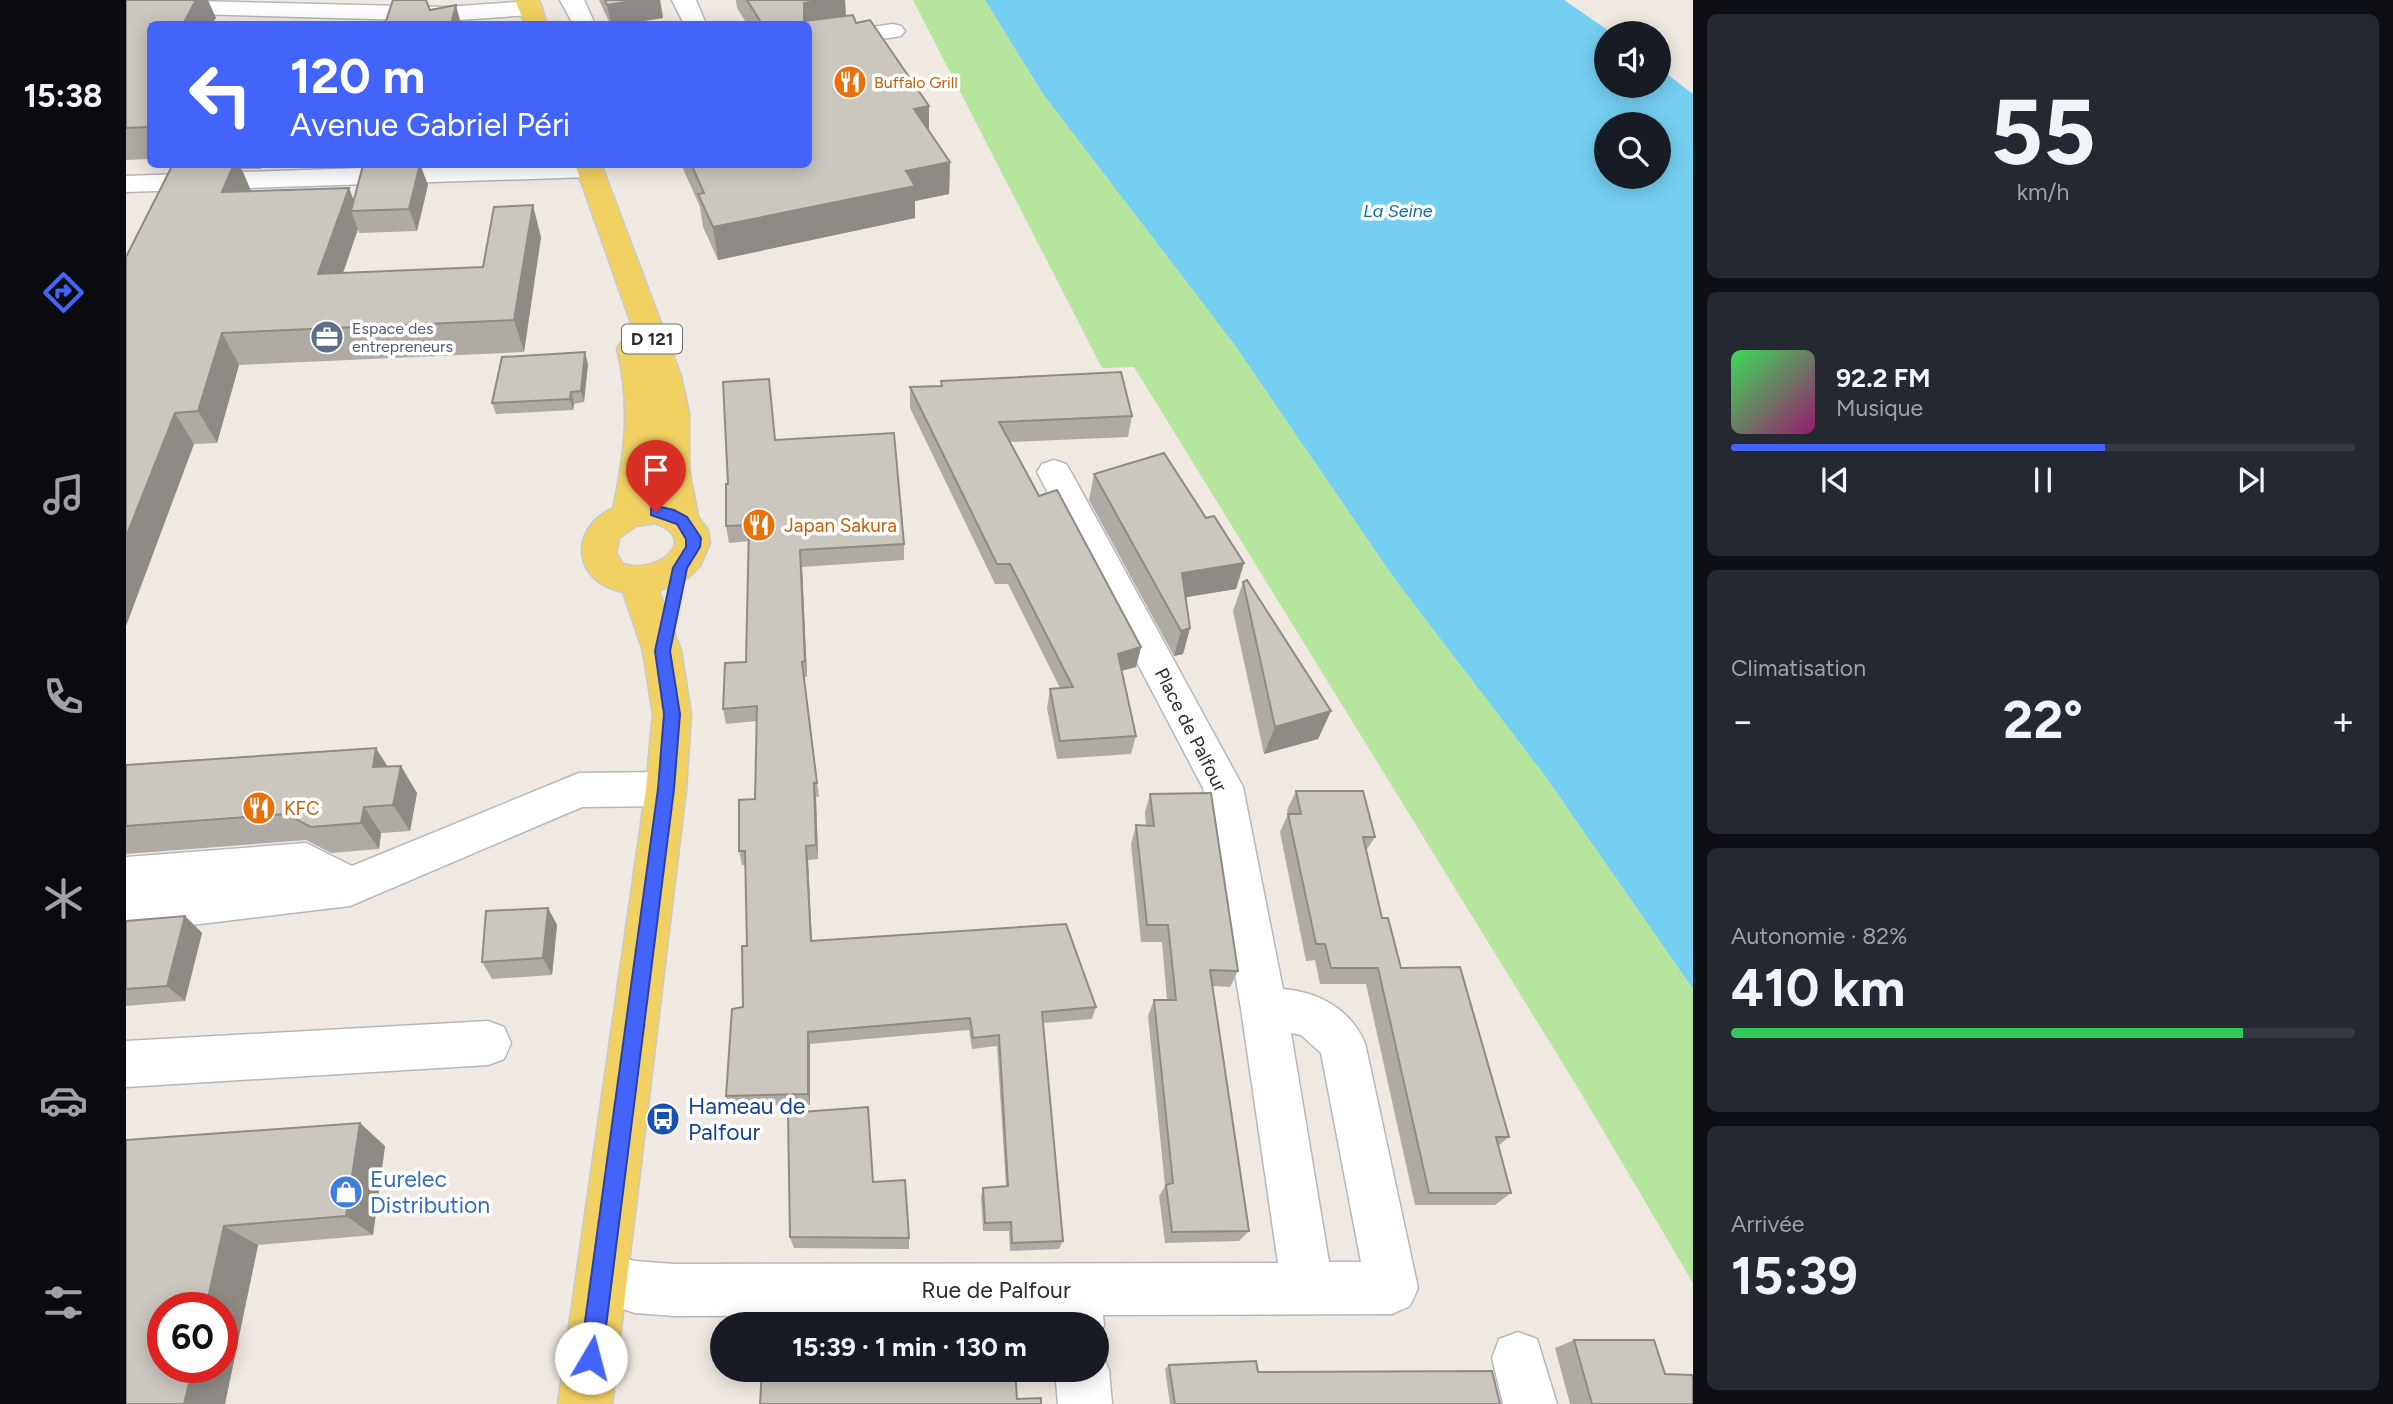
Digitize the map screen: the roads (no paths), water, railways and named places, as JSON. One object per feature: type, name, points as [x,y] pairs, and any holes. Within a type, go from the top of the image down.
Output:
[{"type":"main road","name":"D 121","points":[[576,168],[609,282],[639,369],[643,413],[638,471],[628,516]]},
{"type":"main road","name":"D 121","points":[[576,168],[665,376],[673,414],[672,469],[682,521]]},
{"type":"main road","points":[[662,651],[680,568],[693,547],[693,538],[682,521],[669,514],[656,512],[628,516],[606,530],[597,549],[601,564],[614,576],[638,582],[666,576],[680,568]]},
{"type":"main road","points":[[585,1404],[666,789],[672,714],[662,651],[638,582]]},
{"type":"street","points":[[572,0],[582,21]]},
{"type":"street","points":[[684,0],[694,21]]},
{"type":"street","points":[[145,6],[445,14],[520,11]]},
{"type":"street","points":[[812,42],[893,31]]},
{"type":"street","points":[[126,184],[550,168]]},
{"type":"street","name":"Place de Palfour","points":[[1055,472],[1223,787],[1264,1009],[1307,1287]]},
{"type":"street","points":[[126,913],[350,887],[579,790],[666,789]]},
{"type":"street","points":[[126,876],[306,862],[350,887]]},
{"type":"street","name":"Rue de Palfour","points":[[602,1278],[635,1287],[674,1290],[1077,1307],[1307,1287],[1392,1288],[1342,1043],[1326,1023],[1301,1012],[1264,1009]]},
{"type":"street","points":[[126,1064],[488,1043]]},
{"type":"street","points":[[1083,1382],[1085,1404]]},
{"type":"water","name":"La Seine","points":[[985,0],[1564,0],[1595,21],[1594,98],[1671,98],[1671,77],[1693,94],[1693,989],[1545,776],[1394,578],[1234,344],[1043,94]]},
{"type":"place","name":"Buffalo Grill","points":[[850,82]]},
{"type":"place","name":"Espace des entrepreneurs","points":[[327,337]]},
{"type":"place","name":"Japan Sakura","points":[[759,525]]},
{"type":"place","name":"KFC","points":[[259,808]]},
{"type":"place","name":"Hameau de Palfour","points":[[663,1119]]},
{"type":"place","name":"Eurelec Distribution","points":[[346,1192]]}]
